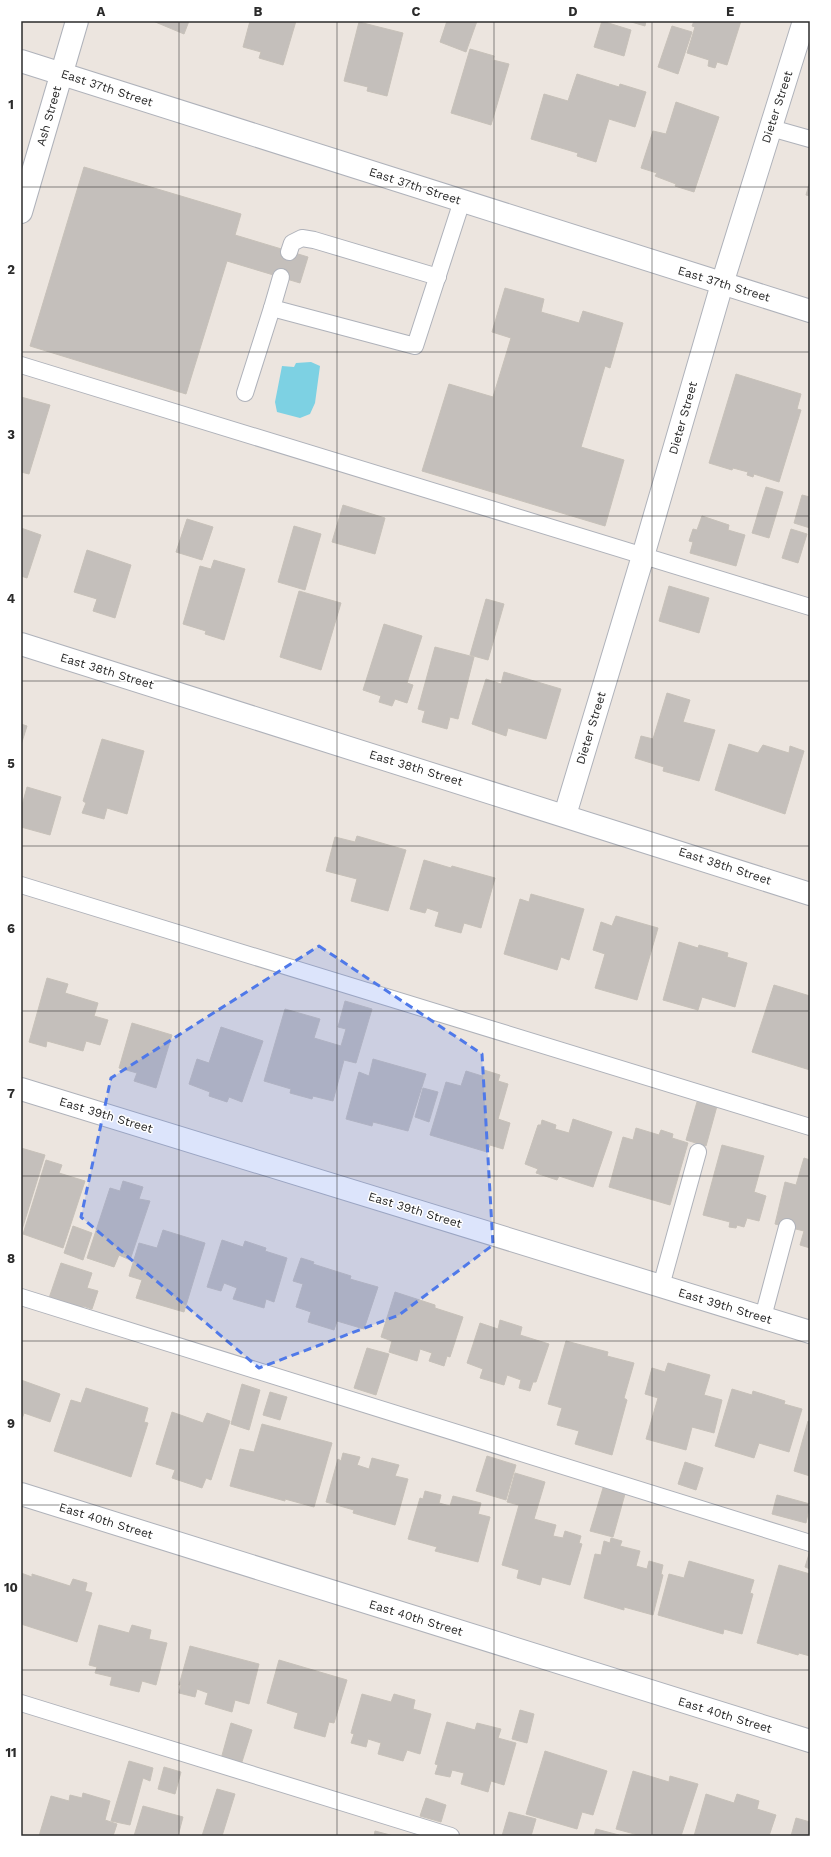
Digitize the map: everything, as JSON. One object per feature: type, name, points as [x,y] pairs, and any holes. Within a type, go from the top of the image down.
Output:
[{"type":"street","name":"Ash Street","points":[[21,212],[77,21]]},
{"type":"street","name":"Dieter Street","points":[[565,815],[643,556],[722,284],[804,21]]},
{"type":"street","name":"East 37th Street","points":[[21,61],[810,311]]},
{"type":"street","name":"East 38th Street","points":[[21,644],[565,815],[810,894]]},
{"type":"street","name":"East 39th Street","points":[[21,1089],[810,1332]]},
{"type":"street","name":"East 40th Street","points":[[21,1494],[810,1742]]},
{"type":"lane","points":[[771,128],[810,139]]},
{"type":"lane","points":[[272,308],[415,346],[462,201]]},
{"type":"lane","points":[[289,252],[292,243],[302,238],[314,240],[438,277]]},
{"type":"lane","points":[[245,393],[282,277]]},
{"type":"lane","points":[[21,365],[810,607]]},
{"type":"lane","points":[[21,886],[810,1127]]},
{"type":"lane","points":[[661,1286],[698,1152]]},
{"type":"lane","points":[[763,1318],[787,1227]]},
{"type":"lane","points":[[21,1297],[810,1543]]},
{"type":"lane","points":[[21,1703],[451,1836]]},
{"type":"highlighted area","points":[[319,946],[482,1054],[493,1245],[399,1315],[259,1368],[81,1217],[111,1078]]},
{"type":"water","points":[[311,362],[320,366],[315,403],[310,414],[300,418],[277,412],[275,402],[282,366],[294,367],[296,363]]},
{"type":"building","points":[[153,21],[189,21],[184,34]]},
{"type":"building","points":[[250,21],[296,21],[283,65],[259,58],[261,52],[243,47]]},
{"type":"building","points":[[447,21],[477,21],[466,52],[440,42]]},
{"type":"building","points":[[602,21],[631,30],[624,56],[594,47]]},
{"type":"building","points":[[628,21],[646,21],[645,26]]},
{"type":"building","points":[[694,21],[741,21],[727,65],[717,62],[715,68],[708,66],[709,60],[687,53],[695,27],[692,26]]},
{"type":"building","points":[[359,22],[403,33],[387,96],[367,91],[368,87],[344,81]]},
{"type":"building","points":[[672,26],[692,32],[678,74],[658,67]]},
{"type":"building","points":[[470,49],[494,56],[493,60],[509,64],[491,125],[451,113]]},
{"type":"building","points":[[577,74],[619,87],[620,84],[646,92],[635,127],[609,119],[596,162],[577,156],[578,153],[531,139],[544,94],[568,101]]},
{"type":"building","points":[[676,102],[719,117],[694,192],[675,186],[676,184],[655,176],[657,173],[641,168],[653,131],[666,134]]},
{"type":"building","points":[[84,167],[241,214],[235,235],[308,257],[300,283],[227,261],[186,394],[30,346]]},
{"type":"building","points":[[810,181],[810,196],[806,195]]},
{"type":"building","points":[[505,288],[544,299],[541,312],[579,323],[583,311],[623,323],[610,368],[605,366],[581,447],[624,460],[605,526],[422,471],[449,384],[493,397],[511,338],[492,332]]},
{"type":"building","points":[[736,374],[801,394],[797,409],[801,410],[779,482],[754,474],[753,477],[747,475],[748,472],[733,468],[732,470],[709,463]]},
{"type":"building","points":[[21,397],[50,405],[29,474],[21,472]]},
{"type":"building","points":[[766,487],[783,492],[769,538],[752,533]]},
{"type":"building","points":[[802,495],[810,497],[810,528],[794,523]]},
{"type":"building","points":[[343,505],[385,518],[375,554],[332,542]]},
{"type":"building","points":[[702,516],[729,525],[728,530],[745,535],[736,566],[690,553],[693,542],[689,541],[693,529],[697,530]]},
{"type":"building","points":[[187,519],[213,527],[202,560],[176,552]]},
{"type":"building","points":[[294,526],[321,534],[305,590],[278,582]]},
{"type":"building","points":[[21,528],[41,535],[27,578],[21,576]]},
{"type":"building","points":[[791,529],[807,534],[798,563],[782,558]]},
{"type":"building","points":[[87,550],[131,565],[115,618],[93,611],[97,599],[74,592]]},
{"type":"building","points":[[214,560],[245,569],[224,640],[205,634],[206,631],[183,624],[200,566],[211,569]]},
{"type":"building","points":[[669,586],[709,598],[699,633],[659,621]]},
{"type":"building","points":[[299,591],[341,603],[321,670],[280,657]]},
{"type":"building","points":[[486,599],[504,604],[488,660],[470,655]]},
{"type":"building","points":[[384,624],[422,636],[407,683],[413,685],[407,703],[395,699],[392,706],[379,702],[381,696],[363,690]]},
{"type":"building","points":[[435,647],[474,657],[458,719],[450,717],[447,729],[422,722],[425,711],[418,709]]},
{"type":"building","points":[[504,672],[561,689],[546,739],[508,728],[506,736],[472,724],[486,679],[501,684]]},
{"type":"building","points":[[667,693],[690,700],[683,722],[715,730],[699,781],[663,771],[664,767],[635,758],[641,736],[653,739]]},
{"type":"building","points":[[21,724],[27,726],[21,745]]},
{"type":"building","points":[[102,739],[144,751],[127,814],[107,808],[104,819],[82,813],[86,803],[83,801]]},
{"type":"building","points":[[729,744],[758,753],[763,745],[789,753],[790,746],[804,751],[785,814],[715,790]]},
{"type":"building","points":[[27,787],[61,797],[50,835],[21,827],[21,809]]},
{"type":"building","points":[[357,836],[406,850],[388,911],[351,901],[357,879],[326,871],[335,837],[355,842]]},
{"type":"building","points":[[424,860],[495,878],[481,928],[464,923],[461,933],[435,926],[439,912],[427,908],[425,913],[410,909]]},
{"type":"building","points":[[531,894],[584,909],[569,960],[561,957],[557,970],[504,954],[520,899],[529,902]]},
{"type":"building","points":[[616,916],[658,928],[637,1000],[595,988],[605,954],[593,950],[601,922],[612,926]]},
{"type":"building","points":[[679,942],[698,948],[699,945],[728,953],[727,957],[747,963],[735,1007],[702,997],[698,1010],[663,1000]]},
{"type":"building","points":[[47,978],[68,984],[65,993],[98,1003],[94,1016],[108,1020],[100,1045],[86,1041],[83,1051],[47,1041],[46,1047],[29,1042]]},
{"type":"building","points":[[774,985],[810,996],[810,1070],[752,1052]]},
{"type":"building","points":[[345,1001],[372,1009],[356,1063],[344,1060],[333,1101],[313,1096],[312,1099],[290,1093],[291,1089],[264,1081],[285,1009],[320,1019],[314,1038],[341,1046],[346,1029],[338,1027]]},
{"type":"building","points":[[132,1023],[172,1035],[156,1088],[134,1081],[137,1073],[119,1068]]},
{"type":"building","points":[[221,1027],[263,1041],[242,1102],[229,1097],[227,1102],[209,1096],[210,1092],[189,1084],[197,1059],[209,1063]]},
{"type":"building","points":[[373,1059],[426,1074],[408,1131],[373,1122],[372,1126],[346,1119],[359,1072],[369,1076]]},
{"type":"building","points":[[484,1070],[500,1075],[498,1081],[508,1084],[498,1119],[510,1123],[503,1149],[490,1145],[487,1152],[430,1135],[446,1082],[461,1086],[466,1071],[482,1076]]},
{"type":"building","points":[[423,1088],[438,1092],[429,1122],[415,1117]]},
{"type":"building","points":[[697,1102],[717,1106],[706,1146],[686,1140]]},
{"type":"building","points":[[573,1119],[612,1132],[593,1187],[559,1176],[557,1180],[536,1173],[538,1169],[525,1164],[538,1125],[541,1125],[542,1120],[556,1125],[555,1129],[569,1133]]},
{"type":"building","points":[[636,1128],[659,1135],[661,1130],[673,1134],[672,1138],[688,1143],[670,1205],[609,1187],[623,1137],[633,1140]]},
{"type":"building","points":[[722,1145],[764,1156],[754,1192],[766,1196],[759,1221],[747,1218],[744,1227],[737,1225],[736,1228],[729,1227],[730,1222],[703,1215]]},
{"type":"building","points":[[21,1148],[45,1155],[21,1233]]},
{"type":"building","points":[[804,1158],[810,1160],[810,1248],[800,1245],[804,1231],[775,1224],[785,1182],[796,1185]]},
{"type":"building","points":[[46,1160],[62,1165],[59,1173],[85,1181],[63,1248],[23,1234]]},
{"type":"building","points":[[123,1181],[143,1187],[139,1199],[150,1201],[130,1260],[119,1255],[114,1267],[87,1258],[110,1188],[120,1191]]},
{"type":"building","points":[[73,1226],[92,1233],[83,1260],[64,1253]]},
{"type":"building","points":[[163,1230],[205,1243],[184,1312],[136,1298],[142,1280],[129,1276],[139,1243],[157,1248]]},
{"type":"building","points":[[222,1240],[243,1247],[245,1241],[266,1248],[265,1251],[287,1258],[274,1302],[266,1299],[264,1308],[233,1299],[237,1288],[224,1283],[221,1291],[207,1287]]},
{"type":"building","points":[[301,1258],[314,1262],[313,1264],[351,1276],[350,1279],[378,1287],[364,1329],[337,1321],[334,1330],[308,1322],[311,1312],[296,1307],[303,1284],[293,1281]]},
{"type":"building","points":[[61,1263],[92,1273],[87,1288],[98,1291],[92,1309],[83,1306],[81,1312],[48,1301]]},
{"type":"building","points":[[395,1292],[435,1305],[435,1308],[463,1317],[450,1357],[447,1356],[444,1366],[429,1361],[432,1353],[420,1349],[417,1361],[389,1352],[392,1341],[381,1337]]},
{"type":"building","points":[[500,1320],[522,1327],[520,1335],[549,1344],[536,1382],[533,1382],[530,1391],[519,1388],[521,1380],[507,1375],[504,1385],[480,1378],[483,1369],[467,1363],[480,1323],[498,1329]]},
{"type":"building","points":[[566,1341],[608,1352],[607,1356],[634,1363],[624,1398],[627,1400],[612,1455],[575,1444],[579,1431],[557,1425],[562,1408],[548,1404]]},
{"type":"building","points":[[367,1348],[389,1354],[376,1395],[354,1388]]},
{"type":"building","points":[[668,1363],[710,1375],[704,1395],[722,1400],[714,1433],[692,1427],[686,1450],[646,1439],[658,1398],[645,1394],[652,1368],[665,1372]]},
{"type":"building","points":[[21,1380],[60,1394],[50,1422],[24,1413],[21,1422]]},
{"type":"building","points":[[242,1384],[260,1390],[249,1430],[231,1424]]},
{"type":"building","points":[[86,1388],[148,1408],[144,1422],[148,1423],[131,1477],[54,1451],[71,1400],[81,1403]]},
{"type":"building","points":[[732,1389],[752,1395],[753,1391],[785,1401],[784,1404],[802,1409],[789,1452],[759,1443],[754,1458],[715,1446]]},
{"type":"building","points":[[270,1392],[287,1397],[280,1420],[263,1415]]},
{"type":"building","points":[[172,1412],[203,1423],[207,1413],[230,1421],[211,1480],[206,1478],[202,1488],[172,1478],[175,1470],[156,1464]]},
{"type":"building","points":[[808,1421],[810,1422],[810,1476],[794,1471]]},
{"type":"building","points":[[262,1424],[332,1443],[314,1507],[285,1499],[285,1501],[230,1486],[240,1449],[254,1452]]},
{"type":"building","points":[[343,1453],[360,1457],[357,1465],[369,1469],[372,1458],[399,1465],[395,1476],[408,1479],[395,1525],[353,1513],[354,1510],[326,1502],[338,1459],[341,1461]]},
{"type":"building","points":[[487,1456],[516,1465],[506,1500],[476,1491]]},
{"type":"building","points":[[685,1462],[703,1468],[696,1490],[678,1484]]},
{"type":"building","points":[[515,1473],[545,1482],[534,1519],[556,1525],[553,1536],[563,1538],[565,1531],[581,1536],[579,1543],[582,1544],[570,1585],[542,1577],[540,1585],[517,1578],[519,1570],[502,1565],[519,1505],[507,1502]]},
{"type":"building","points":[[603,1488],[625,1494],[613,1537],[590,1531]]},
{"type":"building","points":[[425,1491],[441,1495],[439,1503],[450,1506],[453,1496],[481,1503],[478,1514],[490,1517],[478,1562],[435,1551],[437,1547],[408,1539],[420,1498],[423,1499]]},
{"type":"building","points":[[777,1495],[810,1504],[806,1523],[772,1514]]},
{"type":"building","points":[[611,1538],[622,1541],[620,1546],[640,1551],[636,1566],[647,1569],[649,1561],[663,1565],[661,1574],[663,1575],[653,1615],[624,1607],[624,1610],[584,1598],[595,1554],[601,1555],[604,1541],[610,1543]]},
{"type":"building","points":[[810,1551],[810,1569],[805,1567]]},
{"type":"building","points":[[689,1561],[754,1580],[750,1593],[753,1594],[742,1634],[724,1629],[723,1634],[658,1615],[669,1574],[684,1578]]},
{"type":"building","points":[[779,1565],[810,1574],[810,1656],[799,1653],[798,1655],[757,1643]]},
{"type":"building","points":[[21,1573],[32,1577],[32,1574],[70,1586],[73,1579],[87,1583],[85,1591],[92,1593],[77,1642],[21,1624]]},
{"type":"building","points":[[99,1625],[129,1633],[132,1625],[151,1630],[149,1639],[167,1643],[156,1685],[142,1681],[139,1692],[110,1685],[112,1677],[95,1673],[97,1667],[89,1665]]},
{"type":"building","points":[[190,1646],[259,1664],[249,1704],[235,1700],[232,1712],[205,1704],[208,1693],[197,1689],[195,1697],[179,1693],[181,1685],[179,1685]]},
{"type":"building","points":[[279,1660],[347,1680],[334,1723],[329,1722],[325,1737],[294,1728],[298,1713],[267,1703]]},
{"type":"building","points":[[362,1694],[391,1702],[394,1694],[415,1700],[413,1709],[431,1714],[420,1754],[407,1750],[403,1761],[378,1754],[381,1743],[368,1739],[366,1747],[351,1743],[354,1734],[351,1733]]},
{"type":"building","points":[[520,1710],[534,1714],[527,1743],[512,1739]]},
{"type":"building","points":[[447,1722],[475,1730],[477,1723],[501,1729],[498,1738],[516,1743],[504,1785],[491,1781],[488,1792],[461,1784],[464,1773],[452,1770],[450,1777],[435,1774],[438,1765],[435,1764]]},
{"type":"building","points":[[231,1723],[252,1730],[241,1765],[221,1759]]},
{"type":"building","points":[[545,1751],[607,1771],[593,1815],[582,1812],[577,1829],[526,1814]]},
{"type":"building","points":[[129,1761],[153,1768],[150,1781],[143,1778],[130,1825],[111,1821]]},
{"type":"building","points":[[164,1767],[181,1772],[175,1794],[158,1789]]},
{"type":"building","points":[[633,1771],[669,1782],[670,1776],[698,1784],[681,1836],[642,1836],[616,1829]]},
{"type":"building","points":[[217,1789],[235,1794],[222,1836],[202,1836]]},
{"type":"building","points":[[83,1793],[110,1801],[105,1820],[117,1824],[113,1836],[39,1836],[51,1796],[69,1801],[70,1795],[82,1798]]},
{"type":"building","points":[[706,1794],[734,1803],[737,1794],[759,1801],[757,1809],[776,1815],[769,1836],[694,1836]]},
{"type":"building","points":[[426,1798],[446,1805],[441,1822],[420,1816]]},
{"type":"building","points":[[143,1806],[183,1817],[178,1836],[134,1836]]},
{"type":"building","points":[[509,1812],[536,1819],[531,1836],[502,1836]]},
{"type":"building","points":[[796,1818],[810,1822],[810,1836],[791,1836]]},
{"type":"building","points":[[596,1829],[619,1835],[619,1836],[594,1836]]},
{"type":"building","points":[[375,1831],[394,1836],[374,1836]]}]
